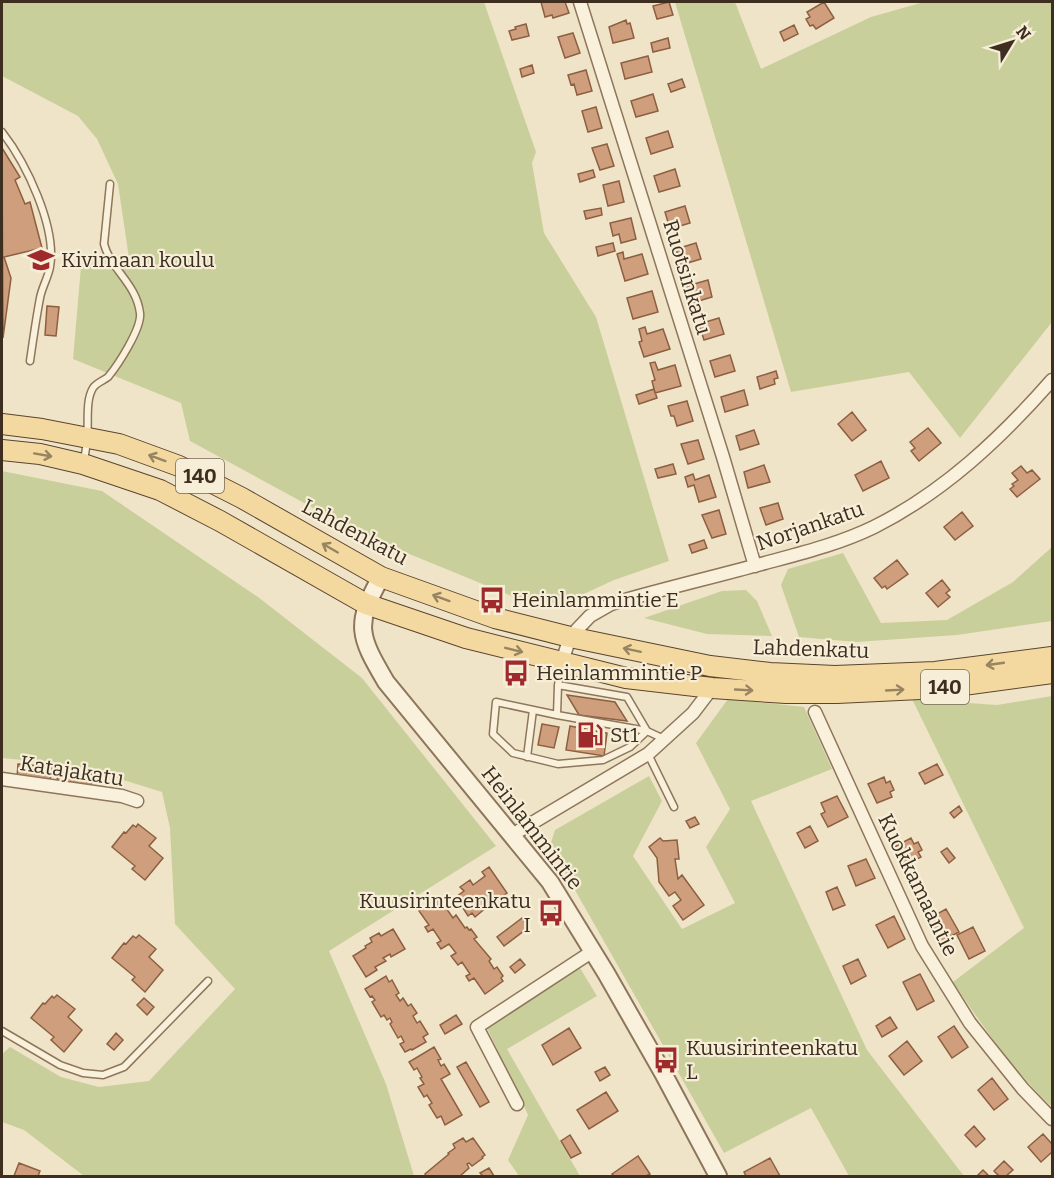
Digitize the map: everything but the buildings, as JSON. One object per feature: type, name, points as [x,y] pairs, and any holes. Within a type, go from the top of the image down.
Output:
[{"type":"main road","name":"Lahdenkatu","points":[[2,424],[42,429],[119,444],[179,466],[242,498],[381,577],[495,618],[570,637],[710,666],[836,684],[941,688],[1053,673]]},
{"type":"main road","name":"Lahdenkatu","points":[[2,450],[40,454],[83,464],[160,490],[220,521],[366,604],[466,638],[626,678],[712,688],[786,693],[836,684],[1053,657]]},
{"type":"street","name":"Ruotsinkatu","points":[[580,2],[723,457],[754,566]]},
{"type":"street","name":"Norjankatu","points":[[562,662],[570,637],[590,616],[611,604],[833,544],[874,527],[973,462],[1053,380]]},
{"type":"street","name":"Heinlammintie","points":[[381,577],[366,604],[362,621],[364,638],[370,655],[387,682],[550,882],[593,951],[663,1073],[718,1176]]},
{"type":"street","points":[[512,835],[648,754],[693,713],[712,688]]},
{"type":"street","name":"Kuokkamaantie","points":[[814,712],[922,946],[970,1023],[1023,1089],[1053,1119]]},
{"type":"street","name":"Katajakatu","points":[[2,780],[122,796],[136,801]]},
{"type":"street","points":[[517,1104],[477,1027],[593,951]]},
{"type":"lane","points":[[2,132],[29,174],[40,204],[51,253],[50,268],[40,296],[30,361]]},
{"type":"lane","points":[[83,464],[90,395],[94,386],[106,379],[115,368],[140,323],[140,311],[130,285],[106,254],[104,244],[110,184]]},
{"type":"lane","points":[[557,715],[558,685],[562,662]]},
{"type":"lane","points":[[558,685],[627,697],[647,731]]},
{"type":"lane","points":[[647,731],[630,747],[603,760],[558,764],[513,753],[494,734],[496,702],[647,731],[664,739]]},
{"type":"lane","points":[[527,757],[533,710]]},
{"type":"lane","points":[[648,754],[674,807]]},
{"type":"lane","points":[[2,1031],[60,1065],[83,1073],[103,1076],[124,1067],[208,981]]},
{"type":"green space","points":[[2,2],[484,2],[536,152],[532,163],[544,233],[596,317],[669,561],[614,580],[562,604],[519,599],[363,535],[190,441],[181,403],[73,359],[82,255],[130,265],[118,184],[97,139],[78,116],[2,76]]},
{"type":"green space","points":[[675,2],[735,2],[761,69],[871,17],[924,2],[1052,2],[1052,322],[960,438],[909,372],[791,392]]},
{"type":"green space","points":[[2,471],[102,491],[258,597],[362,678],[496,846],[329,951],[386,1084],[414,1176],[84,1176],[24,1130],[2,1122],[2,1054],[10,1047],[61,1077],[99,1087],[149,1081],[235,989],[175,924],[170,828],[162,792],[75,765],[2,758]]},
{"type":"green space","points":[[1052,547],[1052,621],[957,635],[856,642],[799,637],[781,585],[788,569],[843,553],[881,623],[947,620],[1013,582]]},
{"type":"green space","points":[[746,590],[757,601],[772,636],[707,634],[644,618],[722,591]]},
{"type":"green space","points":[[1052,696],[1052,1107],[999,1048],[953,982],[1024,928],[912,699],[997,705]]},
{"type":"green space","points":[[728,699],[804,707],[832,769],[751,801],[867,1050],[964,1176],[849,1176],[811,1108],[724,1153],[550,846],[555,830],[649,776],[662,801],[633,856],[682,929],[735,903],[706,847],[730,809],[696,743]]},
{"type":"green space","points":[[580,968],[597,996],[507,1049],[580,1176],[519,1176],[508,1160],[528,1115],[487,1028]]},
{"type":"place","name":"Kivimaan koulu","points":[[41,260]]},
{"type":"place","name":"Heinlammintie E","points":[[492,600]]},
{"type":"place","name":"Heinlammintie P","points":[[516,673]]},
{"type":"place","name":"St1","points":[[590,735]]},
{"type":"place","name":"Kuusirinteenkatu I","points":[[551,913]]},
{"type":"place","name":"Kuusirinteenkatu L","points":[[666,1060]]}]
